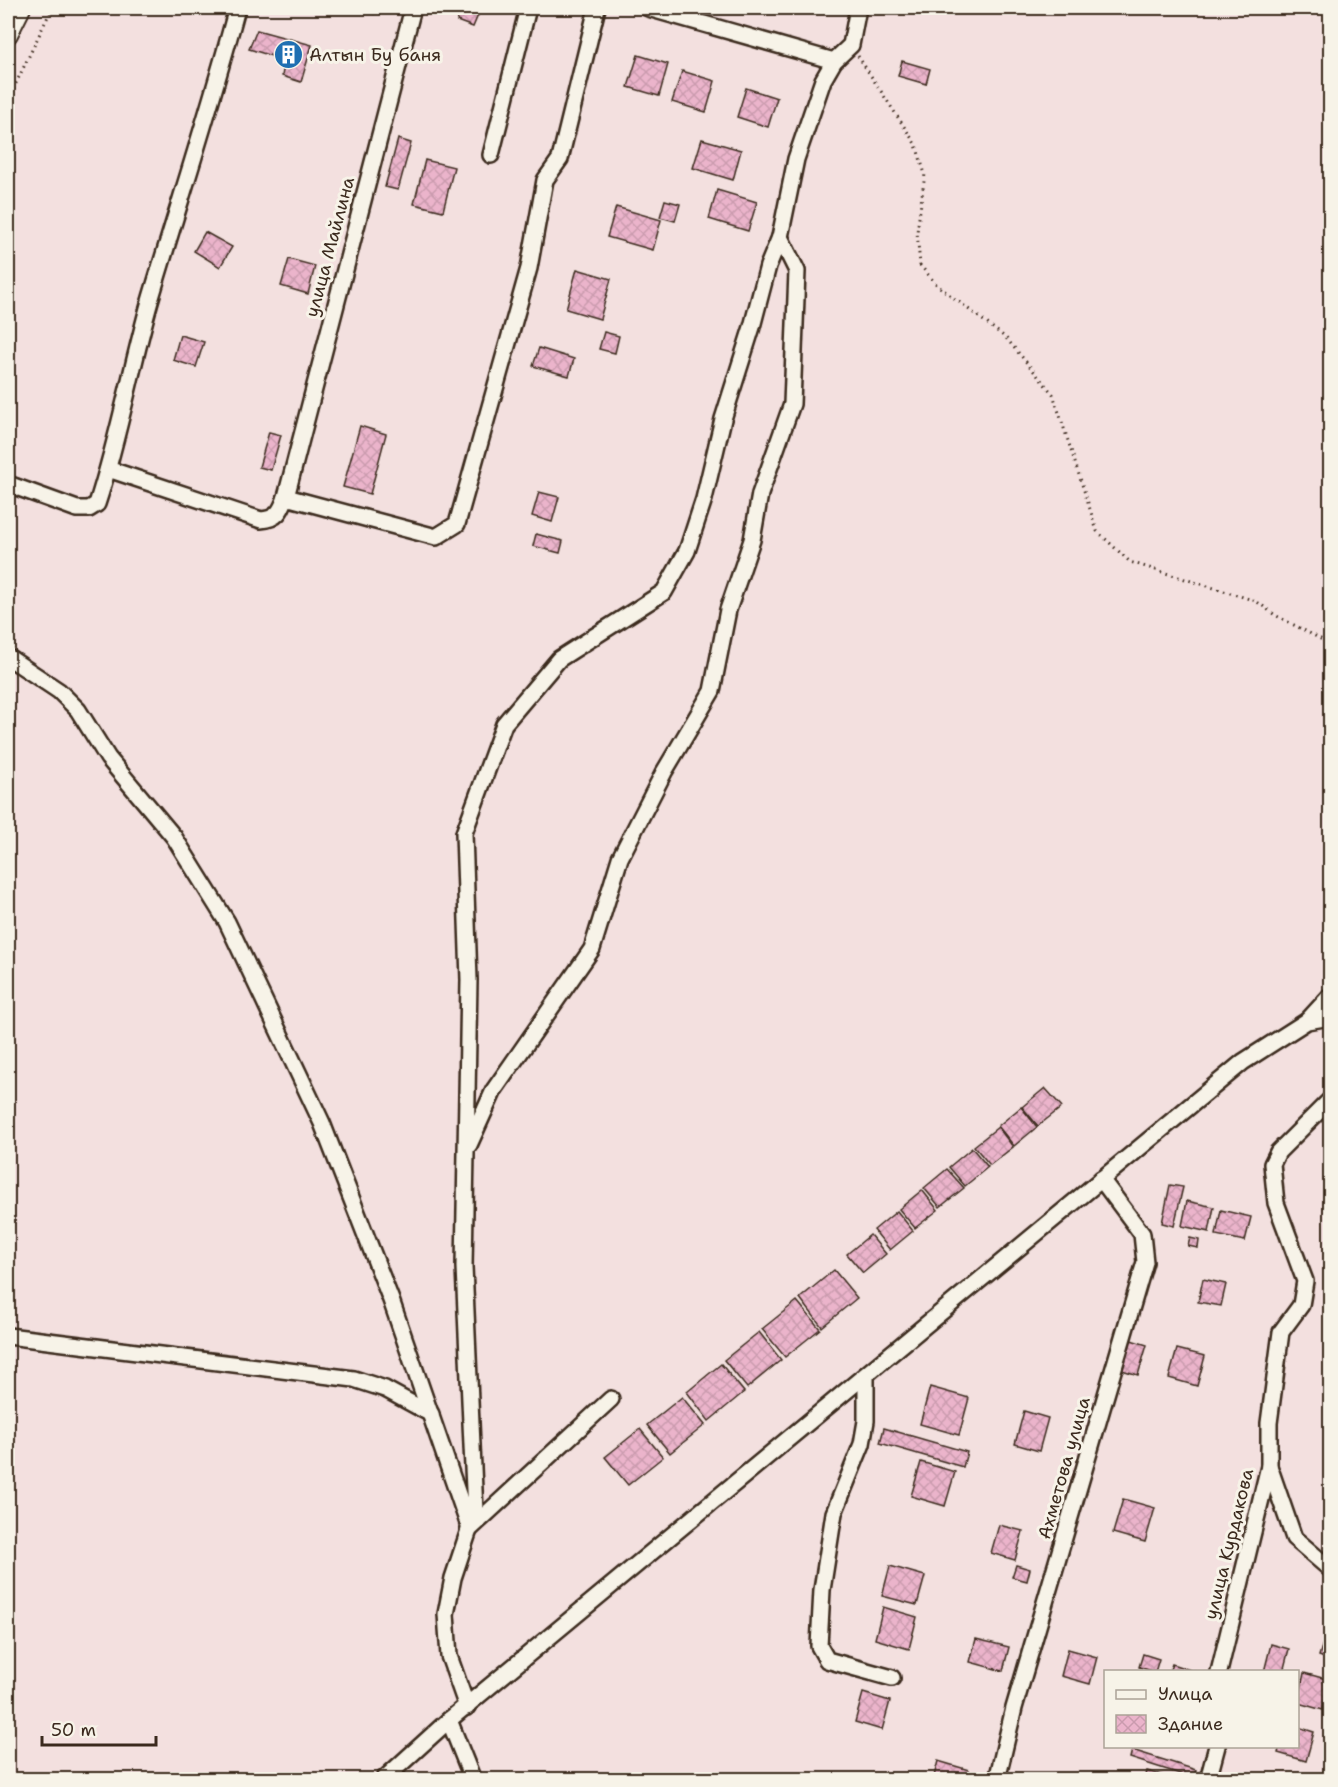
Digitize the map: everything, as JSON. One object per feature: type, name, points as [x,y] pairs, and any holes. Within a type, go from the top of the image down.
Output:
[{"type":"main road","points":[[8,34],[21,8]]},
{"type":"street","points":[[8,484],[77,509],[88,509],[97,504],[150,303],[195,157],[237,8]]},
{"type":"street","name":"улица Майлина","points":[[286,497],[413,8]]},
{"type":"street","points":[[490,156],[528,8]]},
{"type":"street","points":[[108,469],[261,520],[271,519],[280,512],[286,497],[436,537],[457,524],[530,268],[545,180],[560,159],[597,8]]},
{"type":"street","points":[[648,8],[834,61]]},
{"type":"street","points":[[467,1707],[449,1656],[446,1614],[453,1578],[475,1512],[464,1267],[469,980],[464,833],[504,724],[559,659],[664,592],[687,550],[704,499],[723,419],[752,327],[768,266],[780,237],[796,159],[823,80],[834,61],[851,45],[858,8]]},
{"type":"street","points":[[466,1153],[494,1090],[592,949],[620,858],[664,772],[712,692],[728,610],[752,540],[760,494],[792,404],[797,271],[780,237]]},
{"type":"street","points":[[8,657],[59,691],[78,710],[108,758],[174,837],[227,922],[322,1123],[391,1300],[470,1529]]},
{"type":"street","points":[[383,1779],[449,1720],[1101,1179],[1243,1062],[1307,1021],[1330,996]]},
{"type":"street","points":[[1307,1021],[1330,1017]]},
{"type":"street","name":"улица Курдакова","points":[[1219,1670],[1269,1466],[1269,1423],[1281,1332],[1301,1305],[1305,1281],[1276,1203],[1272,1164],[1278,1152],[1330,1100]]},
{"type":"street","name":"Ахметова улица","points":[[997,1779],[1014,1708],[1145,1262],[1142,1234],[1101,1179]]},
{"type":"street","points":[[8,1336],[354,1379],[385,1389],[431,1414]]},
{"type":"street","points":[[866,1376],[867,1421],[862,1444],[830,1527],[822,1590],[819,1646],[826,1660],[892,1678]]},
{"type":"street","points":[[470,1529],[611,1399]]},
{"type":"street","points":[[1269,1466],[1294,1538],[1330,1569]]},
{"type":"street","points":[[449,1720],[473,1779]]},
{"type":"street","points":[[1208,1779],[1216,1748]]},
{"type":"path","points":[[8,100],[52,8]]},
{"type":"path","points":[[851,45],[916,145],[926,174],[917,232],[920,265],[937,285],[1006,338],[1053,394],[1097,531],[1130,562],[1256,601],[1275,615],[1330,644]]},
{"type":"building","points":[[359,8],[376,8],[374,14]]},
{"type":"building","points":[[462,8],[481,8],[473,27],[457,21]]},
{"type":"building","points":[[769,8],[788,8],[787,12]]},
{"type":"building","name":"Алтын Бу баня","points":[[257,30],[312,45],[301,82],[282,76],[285,60],[249,49]]},
{"type":"building","points":[[638,55],[668,64],[659,96],[628,87]]},
{"type":"building","points":[[902,61],[930,69],[926,84],[898,76]]},
{"type":"building","points":[[682,71],[715,81],[706,112],[672,102]]},
{"type":"building","points":[[746,88],[777,98],[768,127],[737,117]]},
{"type":"building","points":[[398,139],[411,143],[398,190],[385,187]]},
{"type":"building","points":[[702,139],[741,150],[733,180],[693,168]]},
{"type":"building","points":[[425,160],[454,167],[443,211],[414,204]]},
{"type":"building","points":[[717,190],[757,202],[748,231],[709,219]]},
{"type":"building","points":[[665,200],[680,204],[675,221],[660,217]]},
{"type":"building","points":[[616,207],[661,220],[653,250],[607,237]]},
{"type":"building","points":[[205,232],[232,247],[220,267],[194,251]]},
{"type":"building","points":[[289,259],[315,266],[308,294],[281,286]]},
{"type":"building","points":[[577,269],[611,279],[600,319],[566,309]]},
{"type":"building","points":[[604,332],[619,336],[615,353],[599,349]]},
{"type":"building","points":[[180,335],[204,342],[196,367],[173,360]]},
{"type":"building","points":[[539,348],[574,359],[569,376],[533,366]]},
{"type":"building","points":[[360,426],[386,434],[370,494],[343,487]]},
{"type":"building","points":[[269,432],[281,435],[271,470],[259,467]]},
{"type":"building","points":[[539,492],[559,497],[552,522],[532,516]]},
{"type":"building","points":[[536,534],[563,541],[560,553],[533,546]]},
{"type":"building","points":[[1045,1088],[1062,1107],[1038,1126],[1022,1107]]},
{"type":"building","points":[[1021,1107],[1037,1127],[1014,1146],[998,1126]]},
{"type":"building","points":[[998,1127],[1013,1147],[990,1165],[974,1146]]},
{"type":"building","points":[[972,1148],[988,1167],[965,1186],[949,1167]]},
{"type":"building","points":[[947,1169],[964,1188],[940,1207],[924,1188]]},
{"type":"building","points":[[1170,1185],[1183,1187],[1174,1226],[1162,1223]]},
{"type":"building","points":[[922,1190],[938,1210],[915,1228],[899,1209]]},
{"type":"building","points":[[1187,1201],[1214,1207],[1209,1232],[1182,1226]]},
{"type":"building","points":[[1221,1210],[1251,1217],[1245,1241],[1216,1235]]},
{"type":"building","points":[[897,1211],[913,1231],[890,1250],[874,1230]]},
{"type":"building","points":[[870,1235],[886,1254],[863,1273],[847,1254]]},
{"type":"building","points":[[1190,1238],[1199,1240],[1198,1248],[1188,1246]]},
{"type":"building","points":[[834,1270],[857,1298],[822,1327],[800,1298]]},
{"type":"building","points":[[1203,1279],[1226,1284],[1221,1306],[1198,1302]]},
{"type":"building","points":[[797,1301],[820,1329],[785,1357],[762,1329]]},
{"type":"building","points":[[759,1332],[781,1360],[747,1388],[724,1360]]},
{"type":"building","points":[[1131,1340],[1147,1345],[1138,1375],[1122,1370]]},
{"type":"building","points":[[1177,1349],[1205,1356],[1197,1386],[1169,1378]]},
{"type":"building","points":[[721,1364],[744,1392],[709,1421],[687,1392]]},
{"type":"building","points":[[930,1387],[969,1398],[959,1435],[920,1424]]},
{"type":"building","points":[[682,1397],[705,1425],[670,1453],[647,1425]]},
{"type":"building","points":[[1024,1411],[1048,1418],[1039,1451],[1015,1444]]},
{"type":"building","points":[[884,1428],[967,1452],[963,1467],[880,1443]]},
{"type":"building","points":[[640,1429],[663,1457],[628,1485],[605,1457]]},
{"type":"building","points":[[921,1462],[955,1472],[945,1506],[911,1496]]},
{"type":"building","points":[[1123,1499],[1155,1508],[1145,1542],[1113,1533]]},
{"type":"building","points":[[999,1525],[1023,1531],[1015,1560],[991,1553]]},
{"type":"building","points":[[1016,1565],[1030,1569],[1027,1581],[1012,1577]]},
{"type":"building","points":[[890,1566],[925,1576],[917,1605],[882,1596]]},
{"type":"building","points":[[883,1607],[917,1617],[909,1649],[875,1639]]},
{"type":"building","points":[[1328,1627],[1330,1628],[1330,1660],[1319,1656]]},
{"type":"building","points":[[976,1639],[1009,1647],[1003,1671],[970,1662]]},
{"type":"building","points":[[1271,1644],[1289,1649],[1284,1670],[1264,1670]]},
{"type":"building","points":[[1068,1649],[1097,1657],[1090,1684],[1061,1676]]},
{"type":"building","points":[[1143,1654],[1159,1659],[1156,1670],[1139,1667]]},
{"type":"building","points":[[1172,1664],[1190,1670],[1170,1670]]},
{"type":"building","points":[[1304,1673],[1330,1680],[1323,1710],[1299,1703]]},
{"type":"building","points":[[863,1693],[890,1701],[882,1730],[855,1722]]},
{"type":"building","points":[[1299,1727],[1314,1732],[1306,1761],[1278,1753],[1279,1748],[1299,1748]]},
{"type":"building","points":[[1132,1750],[1196,1770],[1193,1778],[1130,1758]]},
{"type":"building","points":[[938,1761],[969,1770],[966,1780],[933,1780]]},
{"type":"building","points":[[1147,1771],[1175,1779],[1175,1780],[1145,1780]]},
{"type":"place","name":"Алтын Бу баня","points":[[288,55]]}]
